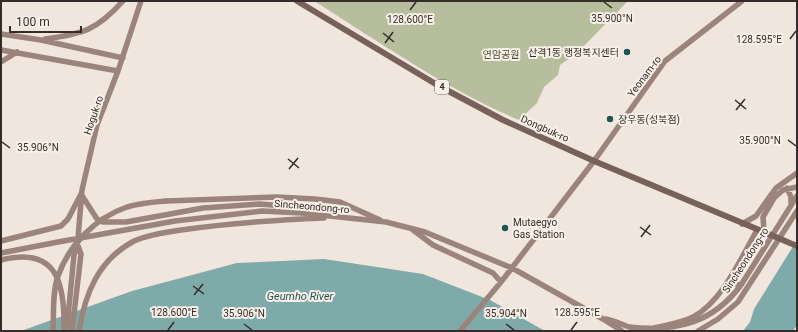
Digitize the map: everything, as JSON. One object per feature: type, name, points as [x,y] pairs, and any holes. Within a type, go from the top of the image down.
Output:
[{"type":"main road","points":[[41,40],[80,33],[96,26],[109,16],[123,1]]},
{"type":"main road","name":"Hoguk-ro","points":[[78,238],[81,192],[97,125],[123,58],[141,1]]},
{"type":"main road","name":"Dongbuk-ro","points":[[297,1],[439,86],[497,117],[594,161],[797,246]]},
{"type":"main road","name":"Yeonam-ro","points":[[460,331],[501,282],[594,161],[665,61],[742,1]]},
{"type":"main road","points":[[1,34],[41,40],[123,58]]},
{"type":"main road","points":[[1,50],[118,71]]},
{"type":"main road","points":[[1,62],[17,52]]},
{"type":"main road","points":[[742,224],[756,216],[776,188],[797,173]]},
{"type":"main road","points":[[741,285],[734,284],[732,279],[760,231],[764,213],[778,194],[787,188],[797,187]]},
{"type":"main road","points":[[787,188],[791,197],[791,204]]},
{"type":"main road","points":[[81,192],[97,219],[103,222],[126,222],[204,208],[258,204],[273,205],[302,213]]},
{"type":"main road","points":[[1,241],[61,226],[68,219],[81,192]]},
{"type":"main road","name":"Sincheondong-ro","points":[[603,319],[629,327],[662,331],[678,329],[701,321],[723,307],[731,299],[797,196]]},
{"type":"main road","points":[[54,331],[55,296],[58,277],[67,256],[81,237],[94,225],[126,208],[143,203],[166,201],[277,197],[315,199],[340,202],[386,222]]},
{"type":"main road","name":"Sincheondong-ro","points":[[1,253],[175,221],[262,211],[302,213],[386,222],[426,232],[512,268],[622,331]]},
{"type":"main road","name":"Sincheondong-ro","points":[[698,331],[718,319],[738,302],[797,211]]},
{"type":"main road","points":[[79,331],[87,296],[96,277],[120,250],[135,241],[163,233],[214,225],[342,217]]},
{"type":"main road","points":[[411,228],[433,245],[493,273],[501,282]]},
{"type":"main road","points":[[649,330],[683,321],[694,316],[713,302],[760,231]]},
{"type":"main road","points":[[72,331],[81,254],[78,246],[78,238]]},
{"type":"main road","points":[[65,331],[74,255],[78,246]]},
{"type":"main road","points":[[1,260],[27,257],[37,259],[51,268],[60,282],[65,331]]},
{"type":"green space","name":"연암공원","points":[[314,1],[628,1],[577,53],[560,65],[558,75],[544,87],[537,103],[519,120],[492,108],[440,80]]},
{"type":"water","points":[[797,240],[797,325],[793,331],[743,331],[750,322],[754,309]]},
{"type":"water","name":"Geumho River","points":[[324,259],[423,274],[490,300],[545,331],[21,331],[132,291],[237,263]]},
{"type":"place","name":"산격1동 행정복지센터","points":[[627,52]]},
{"type":"place","name":"장우동(성북점)","points":[[610,119]]},
{"type":"place","name":"Mutaegyo Gas Station","points":[[505,228]]}]
